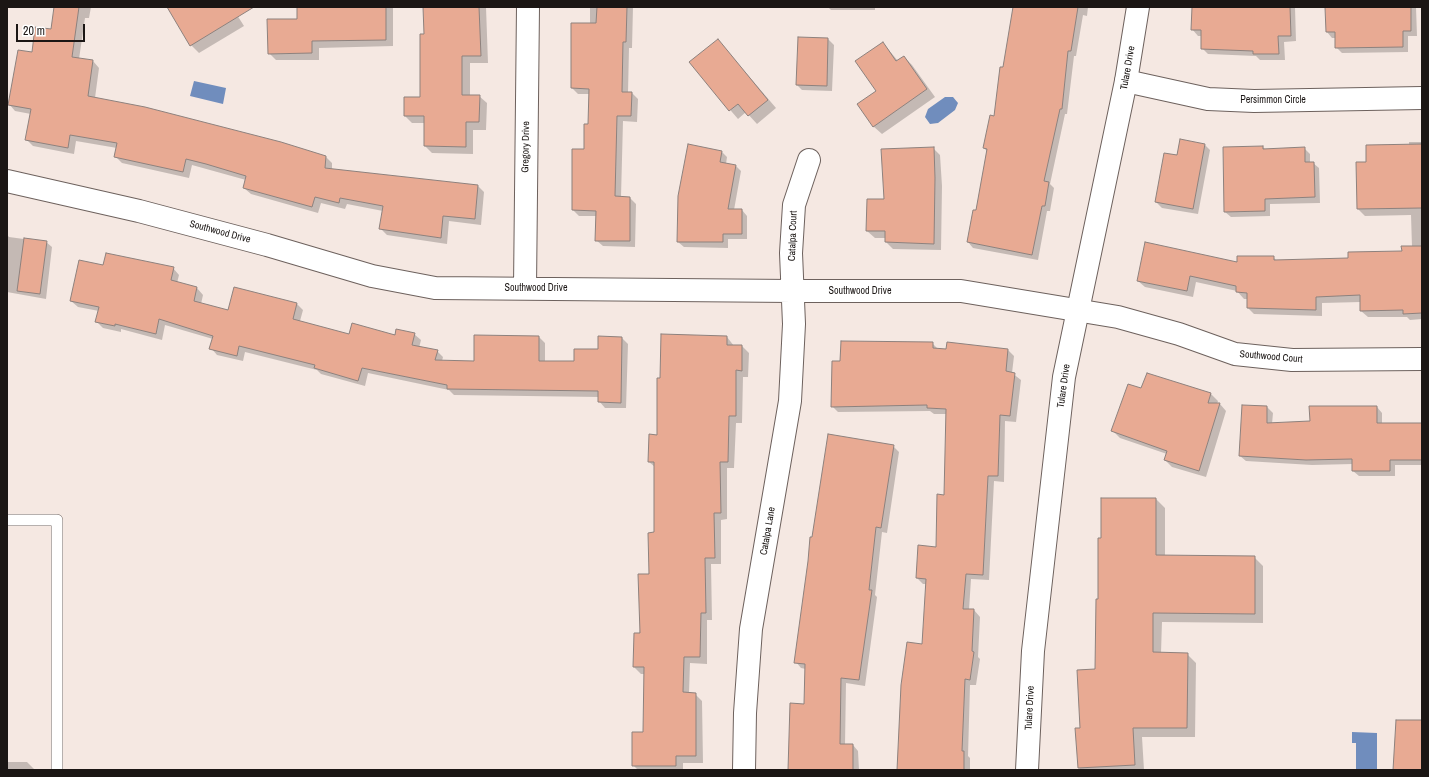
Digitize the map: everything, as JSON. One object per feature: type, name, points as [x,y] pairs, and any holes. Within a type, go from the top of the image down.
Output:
[{"type":"street","name":"Gregory Drive","points":[[525,288],[528,7]]},
{"type":"street","name":"Tulare Drive","points":[[1027,770],[1033,651],[1064,377],[1126,81],[1138,7]]},
{"type":"street","name":"Persimmon Circle","points":[[1126,81],[1208,99],[1254,101],[1422,98]]},
{"type":"street","name":"Catalpa Court","points":[[792,291],[791,253],[794,205],[809,160]]},
{"type":"street","name":"Southwood Drive","points":[[7,181],[139,211],[267,245],[372,276],[435,288],[960,291],[1077,311]]},
{"type":"street","name":"Catalpa Lane","points":[[744,770],[744,713],[752,630],[790,401],[794,324],[792,291]]},
{"type":"street","name":"Southwood Court","points":[[1077,311],[1114,317],[1179,334],[1235,354],[1292,360],[1422,360]]},
{"type":"lane","points":[[7,520],[57,520],[57,770]]},
{"type":"water","points":[[194,81],[226,88],[223,104],[190,96]]},
{"type":"water","points":[[945,97],[953,97],[958,103],[955,110],[938,123],[930,124],[925,117],[928,109]]},
{"type":"water","points":[[1352,732],[1377,733],[1377,770],[1356,770],[1356,743],[1352,743]]},
{"type":"building","points":[[54,7],[79,7],[72,57],[93,60],[88,96],[145,107],[281,142],[326,156],[325,168],[478,185],[475,219],[443,216],[441,238],[379,229],[383,206],[340,198],[339,203],[315,197],[312,207],[243,188],[246,176],[186,159],[183,172],[114,157],[117,143],[70,135],[68,148],[25,140],[31,109],[8,105],[18,50],[32,52],[35,27],[51,29]]},
{"type":"building","points":[[167,7],[254,7],[190,46]]},
{"type":"building","points":[[297,7],[386,7],[386,40],[312,41],[312,53],[268,54],[267,19],[297,19]]},
{"type":"building","points":[[423,7],[479,7],[481,56],[462,56],[462,95],[480,95],[479,122],[466,122],[466,147],[424,146],[424,116],[404,116],[404,97],[420,97],[420,34],[424,34]]},
{"type":"building","points":[[597,7],[627,7],[626,42],[623,42],[622,92],[632,92],[631,116],[617,116],[615,196],[630,197],[630,241],[595,241],[596,211],[572,210],[572,149],[584,149],[584,124],[588,124],[589,89],[571,88],[571,23],[596,23]]},
{"type":"building","points":[[1013,7],[1078,7],[1071,51],[1068,51],[1062,109],[1060,109],[1044,181],[1049,182],[1045,206],[1042,206],[1032,255],[967,242],[973,210],[976,210],[987,149],[983,148],[990,115],[994,116],[1000,67],[1003,67]]},
{"type":"building","points":[[1192,7],[1290,7],[1291,36],[1278,36],[1279,54],[1253,54],[1253,51],[1201,49],[1201,30],[1191,30]]},
{"type":"building","points":[[1325,7],[1411,7],[1411,31],[1403,31],[1403,47],[1335,48],[1335,32],[1326,32]]},
{"type":"building","points":[[798,37],[828,38],[827,86],[796,85]]},
{"type":"building","points":[[718,39],[768,100],[748,116],[738,104],[729,111],[689,62]]},
{"type":"building","points":[[883,42],[896,61],[904,56],[927,89],[873,127],[857,104],[876,91],[855,61]]},
{"type":"building","points":[[1180,139],[1205,144],[1193,209],[1155,202],[1164,153],[1177,155]]},
{"type":"building","points":[[688,144],[722,151],[720,162],[736,165],[728,209],[742,209],[742,234],[723,234],[723,242],[677,242],[678,196]]},
{"type":"building","points":[[1422,144],[1422,208],[1357,209],[1356,162],[1366,162],[1366,145]]},
{"type":"building","points":[[1263,146],[1263,149],[1305,147],[1305,162],[1314,162],[1315,197],[1265,199],[1265,211],[1224,212],[1223,147]]},
{"type":"building","points":[[934,147],[934,244],[885,242],[885,231],[866,231],[867,199],[884,199],[881,149]]},
{"type":"building","points":[[24,238],[47,241],[40,294],[17,291]]},
{"type":"building","points":[[1145,242],[1237,262],[1237,256],[1274,256],[1274,260],[1348,258],[1348,252],[1402,251],[1401,246],[1422,246],[1422,313],[1403,314],[1403,310],[1360,311],[1360,295],[1316,297],[1316,310],[1247,308],[1247,293],[1236,292],[1236,286],[1190,276],[1187,291],[1137,281]]},
{"type":"building","points":[[106,253],[174,267],[171,280],[197,287],[194,301],[228,310],[234,287],[297,303],[293,319],[349,334],[352,323],[395,335],[396,329],[415,333],[412,345],[438,350],[435,360],[474,361],[474,335],[539,336],[539,361],[574,361],[574,349],[598,349],[598,336],[622,337],[621,403],[598,402],[598,391],[447,389],[447,385],[362,368],[358,381],[314,368],[315,365],[239,346],[237,356],[209,349],[213,336],[159,319],[156,334],[115,324],[115,326],[95,322],[99,307],[70,301],[79,260],[103,265]]},
{"type":"building","points":[[661,334],[727,336],[727,345],[742,345],[742,371],[736,370],[736,416],[729,416],[728,462],[720,462],[721,513],[714,513],[715,558],[705,558],[706,613],[701,613],[700,657],[684,657],[683,692],[696,693],[696,756],[676,756],[676,766],[632,766],[632,732],[643,732],[644,667],[633,667],[634,633],[640,633],[638,574],[649,574],[648,533],[654,532],[654,462],[648,462],[649,434],[657,435],[657,378],[660,378]]},
{"type":"building","points":[[841,341],[933,342],[933,348],[946,349],[947,342],[1008,349],[1006,371],[1015,373],[1010,416],[1000,415],[998,476],[988,476],[983,575],[966,574],[963,609],[974,609],[972,651],[974,652],[970,680],[965,679],[962,751],[964,751],[964,770],[897,770],[901,685],[907,642],[922,644],[926,579],[916,578],[918,545],[936,547],[937,494],[944,495],[946,409],[927,408],[927,405],[831,407],[832,361],[840,361]]},
{"type":"building","points":[[1147,373],[1211,393],[1208,403],[1220,403],[1199,471],[1164,460],[1167,451],[1111,431],[1128,384],[1141,388]]},
{"type":"building","points":[[1242,405],[1267,406],[1267,423],[1310,421],[1309,406],[1377,406],[1377,423],[1422,423],[1422,460],[1390,460],[1390,471],[1352,471],[1352,459],[1306,460],[1239,456]]},
{"type":"building","points":[[828,434],[894,445],[881,528],[876,527],[869,590],[872,590],[859,680],[841,678],[840,744],[853,744],[853,770],[788,770],[790,703],[804,704],[805,664],[794,663],[810,537],[812,537]]},
{"type":"building","points":[[1101,498],[1156,498],[1156,555],[1255,556],[1255,614],[1153,613],[1153,652],[1188,653],[1187,728],[1133,728],[1135,765],[1078,768],[1075,728],[1080,728],[1077,670],[1095,669],[1096,599],[1098,599],[1098,538],[1101,538]]},
{"type":"building","points":[[1396,720],[1422,720],[1422,770],[1393,770]]}]
